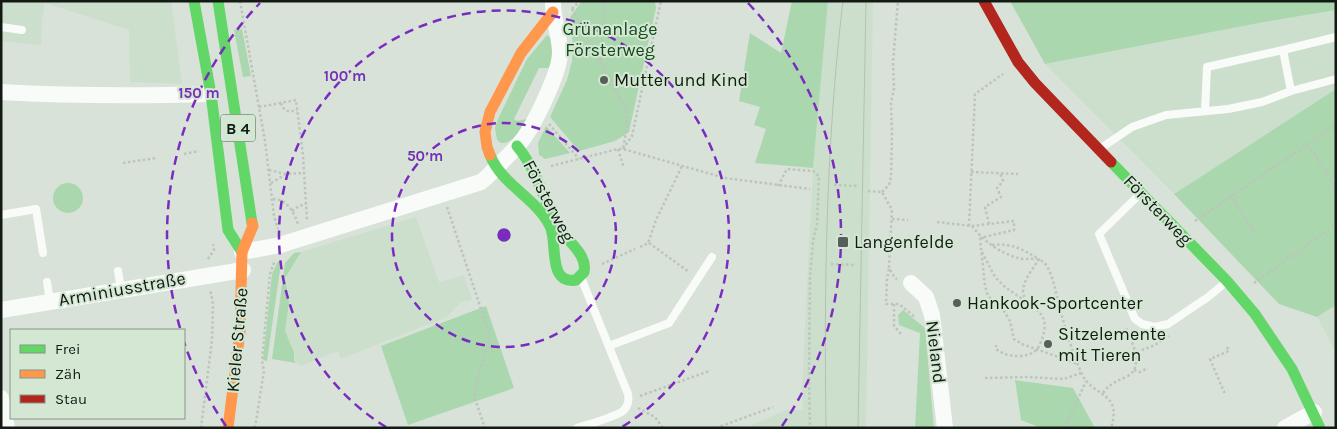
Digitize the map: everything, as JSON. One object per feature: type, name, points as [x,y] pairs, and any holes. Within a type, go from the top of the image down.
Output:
[{"type":"street","name":"Kieler Straße","points":[[194,1],[211,94],[228,230],[242,252]]},
{"type":"street","name":"Kieler Straße","points":[[218,1],[253,226],[242,252],[240,331],[228,428]]},
{"type":"street","name":"Försterweg","points":[[984,1],[1018,62],[1035,83],[1227,281],[1256,316],[1290,366],[1314,412],[1320,428]]},
{"type":"street","name":"Försterweg","points":[[242,252],[280,245],[481,182],[526,135],[559,63],[558,30],[553,6]]},
{"type":"street","name":"Försterweg","points":[[517,146],[535,172],[557,224],[582,260],[585,267],[581,278],[576,281],[569,282],[559,276],[555,259],[554,237],[550,226],[535,205],[512,185],[496,167],[489,153],[485,132],[493,106],[517,61],[553,6]]},
{"type":"street","points":[[1,92],[37,94],[211,94]]},
{"type":"street","name":"Arminiusstraße","points":[[1,310],[243,270]]},
{"type":"street","name":"Nieland","points":[[910,283],[926,297],[932,315],[945,428]]},
{"type":"street","points":[[1,398],[7,428]]},
{"type":"street","points":[[1285,428],[1314,412]]},
{"type":"lane","points":[[1,27],[22,30]]},
{"type":"lane","points":[[1204,111],[1207,67],[1336,38]]},
{"type":"lane","points":[[1283,50],[1291,92]]},
{"type":"lane","points":[[1099,149],[1132,127],[1166,115],[1228,109],[1262,102],[1336,79]]},
{"type":"lane","points":[[1141,193],[1099,234],[1135,319],[1142,324],[1155,327],[1168,324],[1208,297],[1227,281]]},
{"type":"lane","points":[[1,215],[36,209],[43,253]]},
{"type":"lane","points":[[609,346],[669,323],[712,257]]},
{"type":"lane","points":[[118,271],[120,289]]},
{"type":"lane","points":[[577,428],[621,413],[628,401],[628,394],[581,278]]},
{"type":"lane","points":[[47,282],[50,302]]},
{"type":"path","points":[[240,1],[259,106],[274,216],[280,237]]},
{"type":"path","points":[[568,1],[626,110],[627,127],[623,149]]},
{"type":"path","points":[[572,10],[580,1]]},
{"type":"path","points":[[601,63],[605,1]]},
{"type":"path","points":[[623,149],[632,136],[660,1]]},
{"type":"path","points":[[868,191],[882,192],[889,185],[891,177],[891,103],[894,88],[893,62],[898,1]]},
{"type":"path","points":[[1018,62],[975,94],[970,226],[980,238],[1006,254],[1019,259],[1039,259]]},
{"type":"path","points":[[259,106],[296,100],[307,221]]},
{"type":"path","points":[[281,103],[282,107],[287,111],[297,110]]},
{"type":"path","points":[[538,112],[579,158]]},
{"type":"path","points":[[1180,232],[1231,195],[1336,125]]},
{"type":"path","points":[[1308,145],[1336,188]]},
{"type":"path","points":[[618,148],[624,168]]},
{"type":"path","points":[[535,172],[618,148],[725,178],[810,189]]},
{"type":"path","points":[[184,154],[203,151]]},
{"type":"path","points":[[123,163],[156,158]]},
{"type":"path","points":[[640,247],[648,243],[656,220],[682,166]]},
{"type":"path","points":[[778,186],[787,168],[813,170],[819,176],[817,224],[813,241],[810,278],[810,428]]},
{"type":"path","points":[[269,170],[286,174],[304,173]]},
{"type":"path","points":[[972,172],[1018,174]]},
{"type":"path","points":[[989,224],[986,207],[1001,197],[997,188],[1003,181],[1000,173]]},
{"type":"path","points":[[270,183],[286,174]]},
{"type":"path","points":[[834,185],[858,186]]},
{"type":"path","points":[[882,192],[892,210],[893,231],[886,304],[899,304],[934,332]]},
{"type":"path","points":[[443,194],[488,330],[488,343],[474,392],[485,428]]},
{"type":"path","points":[[1231,195],[1255,234]]},
{"type":"path","points":[[272,199],[282,201],[292,212],[298,224],[291,226]]},
{"type":"path","points":[[292,212],[299,206],[306,204]]},
{"type":"path","points":[[892,219],[908,220]]},
{"type":"path","points":[[937,222],[970,226],[1014,221],[1014,230],[980,238]]},
{"type":"path","points":[[1238,294],[1336,224]]},
{"type":"path","points":[[278,229],[285,228]]},
{"type":"path","points":[[980,238],[985,286],[988,296],[1004,311],[1010,321],[1014,339],[1078,364]]},
{"type":"path","points":[[648,243],[686,270]]},
{"type":"path","points":[[992,245],[1011,245],[1028,252],[1045,265],[1052,280],[1066,332],[1081,373],[1086,382],[1110,400],[1114,410],[1111,428]]},
{"type":"path","points":[[598,266],[635,249]]},
{"type":"path","points":[[982,251],[996,277],[1005,287],[1031,305],[1041,314],[1045,321],[1045,333],[1038,349],[1027,356],[1002,354],[996,349],[996,345]]},
{"type":"path","points":[[255,428],[264,371],[262,361],[269,282],[276,258]]},
{"type":"path","points":[[1031,305],[1024,296],[1023,290],[1025,280],[1039,259]]},
{"type":"path","points":[[831,264],[856,265]]},
{"type":"path","points":[[889,268],[894,278],[910,283]]},
{"type":"path","points":[[201,428],[212,340],[213,304],[210,288]]},
{"type":"path","points":[[894,304],[894,326],[902,334]]},
{"type":"path","points":[[1103,393],[1110,384],[1128,376],[1134,370],[1137,352],[1122,318]]},
{"type":"path","points":[[1227,347],[1229,351],[1210,359],[1224,392],[1228,390]]},
{"type":"path","points":[[1134,370],[1140,372],[1148,368]]},
{"type":"path","points":[[628,401],[709,371]]},
{"type":"path","points":[[985,378],[1026,377],[1064,379],[1081,373]]},
{"type":"path","points":[[1065,428],[1086,382]]},
{"type":"path","points":[[628,401],[655,417],[663,428]]},
{"type":"path","points":[[716,428],[773,406]]},
{"type":"shaded area","points":[[1,1],[171,1],[182,84],[130,82],[129,30],[45,3],[42,18],[41,45],[1,41]]},
{"type":"shaded area","points":[[828,1],[873,1],[866,428],[745,428],[786,410],[803,410],[802,386],[813,168]]},
{"type":"shaded area","points":[[1336,10],[1336,89],[1174,194],[1045,64],[1264,22]]},
{"type":"shaded area","points":[[416,217],[439,282],[464,275],[472,300],[461,302],[447,317],[341,359],[338,351],[301,366],[294,360],[294,351],[285,331],[289,302],[285,278],[301,252]]},
{"type":"shaded area","points":[[1336,305],[1336,352],[1317,317]]},
{"type":"green space","name":"Grünanlage Försterweg","points":[[582,1],[655,1],[656,8],[629,132],[615,141],[579,151],[550,117],[567,80],[572,61],[573,47],[570,17]]},
{"type":"green space","points":[[792,1],[828,1],[813,168],[755,163],[766,129],[754,125],[760,107],[739,101],[750,33],[781,53]]},
{"type":"green space","points":[[1010,1],[1336,1],[1336,10],[1045,64]]},
{"type":"green space","points":[[242,29],[251,76],[243,77],[234,30]]},
{"type":"green space","points":[[547,35],[553,40],[552,68],[539,68],[514,119],[517,121],[527,119],[520,131],[510,141],[501,143],[497,140],[495,128],[498,119],[527,59]]},
{"type":"green space","points":[[1336,89],[1336,305],[1317,317],[1279,304],[1174,194]]},
{"type":"green space","points":[[546,126],[570,153],[545,159],[539,155],[538,143]]},
{"type":"green space","points":[[68,183],[79,187],[83,198],[79,209],[68,213],[57,209],[53,198],[57,187]]},
{"type":"green space","points":[[301,252],[285,278],[289,302],[285,331],[294,352],[296,363],[272,359],[285,263],[294,253]]},
{"type":"green space","points":[[278,261],[281,263],[267,361],[263,360],[271,283],[272,274]]},
{"type":"green space","points":[[486,306],[514,388],[408,425],[381,346]]},
{"type":"green space","points":[[903,310],[925,328],[934,428],[915,428],[920,333],[899,325],[898,315]]},
{"type":"green space","points":[[1015,380],[1073,388],[1095,428],[1041,428],[1021,420]]},
{"type":"tram line","points":[[826,428],[827,214],[837,54],[843,1]]},
{"type":"tram line","points":[[858,428],[866,1]]},
{"type":"traffic: fast","points":[[194,1],[211,94],[228,230],[242,252]]},
{"type":"traffic: fast","points":[[218,1],[252,223]]},
{"type":"traffic: fast","points":[[490,155],[502,175],[536,207],[550,226],[555,261],[561,276],[567,280],[576,280],[584,272],[583,260],[554,219],[530,166],[517,146]]},
{"type":"traffic: fast","points":[[1111,162],[1227,281],[1255,314],[1292,369],[1320,428]]},
{"type":"traffic: slow","points":[[490,155],[485,132],[490,112],[521,53],[553,12]]},
{"type":"traffic: slow","points":[[228,428],[240,331],[242,252],[253,226],[252,223]]},
{"type":"traffic: jam","points":[[984,1],[1018,62],[1035,83],[1111,162]]},
{"type":"place","name":"Mutter und Kind","points":[[604,80]]},
{"type":"place","name":"Langenfelde","points":[[843,242]]},
{"type":"place","name":"Hankook-Sportcenter","points":[[957,303]]},
{"type":"place","name":"Sitzelemente mit Tieren","points":[[1048,344]]}]
